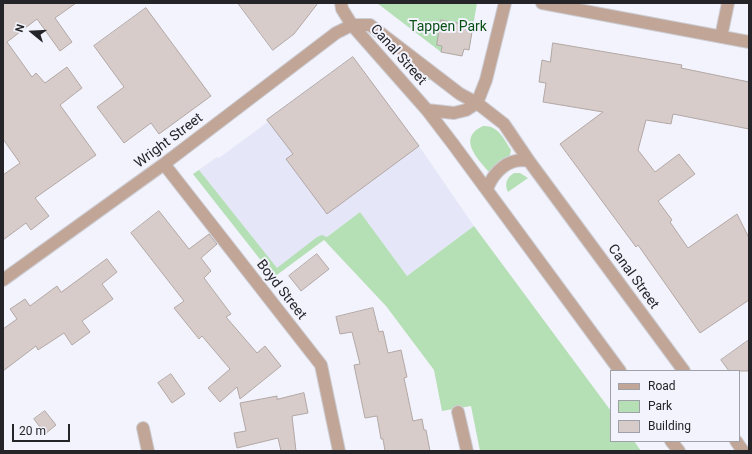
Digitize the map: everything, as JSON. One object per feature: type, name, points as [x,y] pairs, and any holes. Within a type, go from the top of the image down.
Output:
[{"type":"street","points":[[341,3],[342,9],[352,25]]},
{"type":"street","points":[[427,110],[454,114],[466,110],[477,103],[486,80],[505,3]]},
{"type":"street","points":[[542,3],[749,42]]},
{"type":"street","points":[[721,37],[728,3]]},
{"type":"street","name":"Canal Street","points":[[352,25],[370,25],[460,94],[477,103],[504,124],[529,161],[683,370]]},
{"type":"street","name":"Canal Street","points":[[352,25],[427,110],[487,189],[619,370]]},
{"type":"street","name":"Wright Street","points":[[3,280],[164,164],[336,33],[352,25]]},
{"type":"street","points":[[487,189],[494,176],[501,168],[510,163],[521,160],[529,161]]},
{"type":"street","name":"Boyd Street","points":[[164,164],[321,365],[339,451]]},
{"type":"street","points":[[458,412],[467,451]]},
{"type":"street","points":[[144,428],[148,451]]},
{"type":"street","points":[[672,442],[679,451]]},
{"type":"street","points":[[737,442],[743,451]]},
{"type":"shaded area","points":[[353,57],[419,146],[474,226],[407,276],[360,212],[274,277],[193,174],[217,157],[219,158],[265,124],[268,121],[267,119]]},
{"type":"green space","name":"Tappen Park","points":[[377,3],[477,3],[469,50],[464,49],[462,56],[441,52]]},
{"type":"green space","points":[[397,56],[400,56],[431,80],[413,78],[398,60]]},
{"type":"green space","points":[[483,126],[488,126],[497,130],[511,150],[510,155],[491,172],[488,171],[479,160],[470,142],[471,136],[475,131]]},
{"type":"green space","points":[[199,170],[277,268],[317,237],[322,235],[327,237],[360,212],[407,276],[474,226],[610,410],[610,442],[635,442],[641,451],[480,451],[471,406],[442,411],[434,370],[386,306],[324,240],[274,277],[193,174]]},
{"type":"green space","points":[[514,173],[520,173],[528,178],[508,192],[506,186],[507,181]]},
{"type":"building","points":[[3,3],[76,3],[55,18],[72,42],[60,51],[37,19],[7,42],[32,77],[36,73],[45,83],[67,67],[82,88],[60,105],[96,155],[35,198],[49,216],[31,230],[26,223],[3,240],[3,175],[20,163],[3,139]]},
{"type":"building","points":[[238,3],[318,3],[294,34],[273,50]]},
{"type":"building","points":[[146,8],[211,96],[159,134],[151,123],[124,143],[97,107],[124,87],[94,46]]},
{"type":"building","points":[[441,20],[473,26],[469,50],[464,49],[462,56],[441,52],[442,46],[437,45]]},
{"type":"building","points":[[553,43],[682,65],[681,68],[749,82],[749,129],[673,114],[671,124],[646,120],[638,150],[655,172],[679,154],[695,174],[658,201],[672,220],[670,222],[688,248],[737,214],[749,238],[749,300],[700,333],[638,245],[636,247],[560,144],[603,112],[543,102],[546,83],[539,82],[542,60],[550,62]]},
{"type":"building","points":[[353,57],[419,146],[327,214],[286,159],[293,154],[267,120]]},
{"type":"building","points":[[159,211],[189,249],[209,234],[217,244],[201,258],[211,271],[204,278],[231,314],[226,317],[257,353],[265,346],[281,366],[240,399],[237,387],[220,402],[208,388],[230,369],[202,336],[199,339],[174,308],[184,301],[131,233]]},
{"type":"building","points":[[317,254],[329,269],[301,291],[289,276]]},
{"type":"building","points":[[107,259],[117,272],[102,284],[113,299],[82,321],[90,332],[72,345],[64,333],[38,350],[36,346],[3,371],[3,329],[17,319],[10,309],[25,299],[30,306],[57,286],[61,292]]},
{"type":"building","points":[[373,308],[379,332],[383,331],[388,353],[401,350],[407,377],[404,378],[413,421],[422,419],[424,430],[426,430],[430,451],[385,451],[383,439],[381,439],[377,416],[365,418],[354,365],[360,364],[352,332],[340,334],[336,317]]},
{"type":"building","points":[[749,340],[749,371],[728,370],[721,360]]},
{"type":"building","points":[[171,374],[185,394],[172,403],[158,383]]},
{"type":"building","points":[[304,393],[308,413],[292,416],[296,451],[281,451],[278,438],[237,448],[234,433],[246,431],[240,403],[277,396],[277,399]]},
{"type":"building","points":[[45,411],[56,425],[45,434],[34,419]]}]
